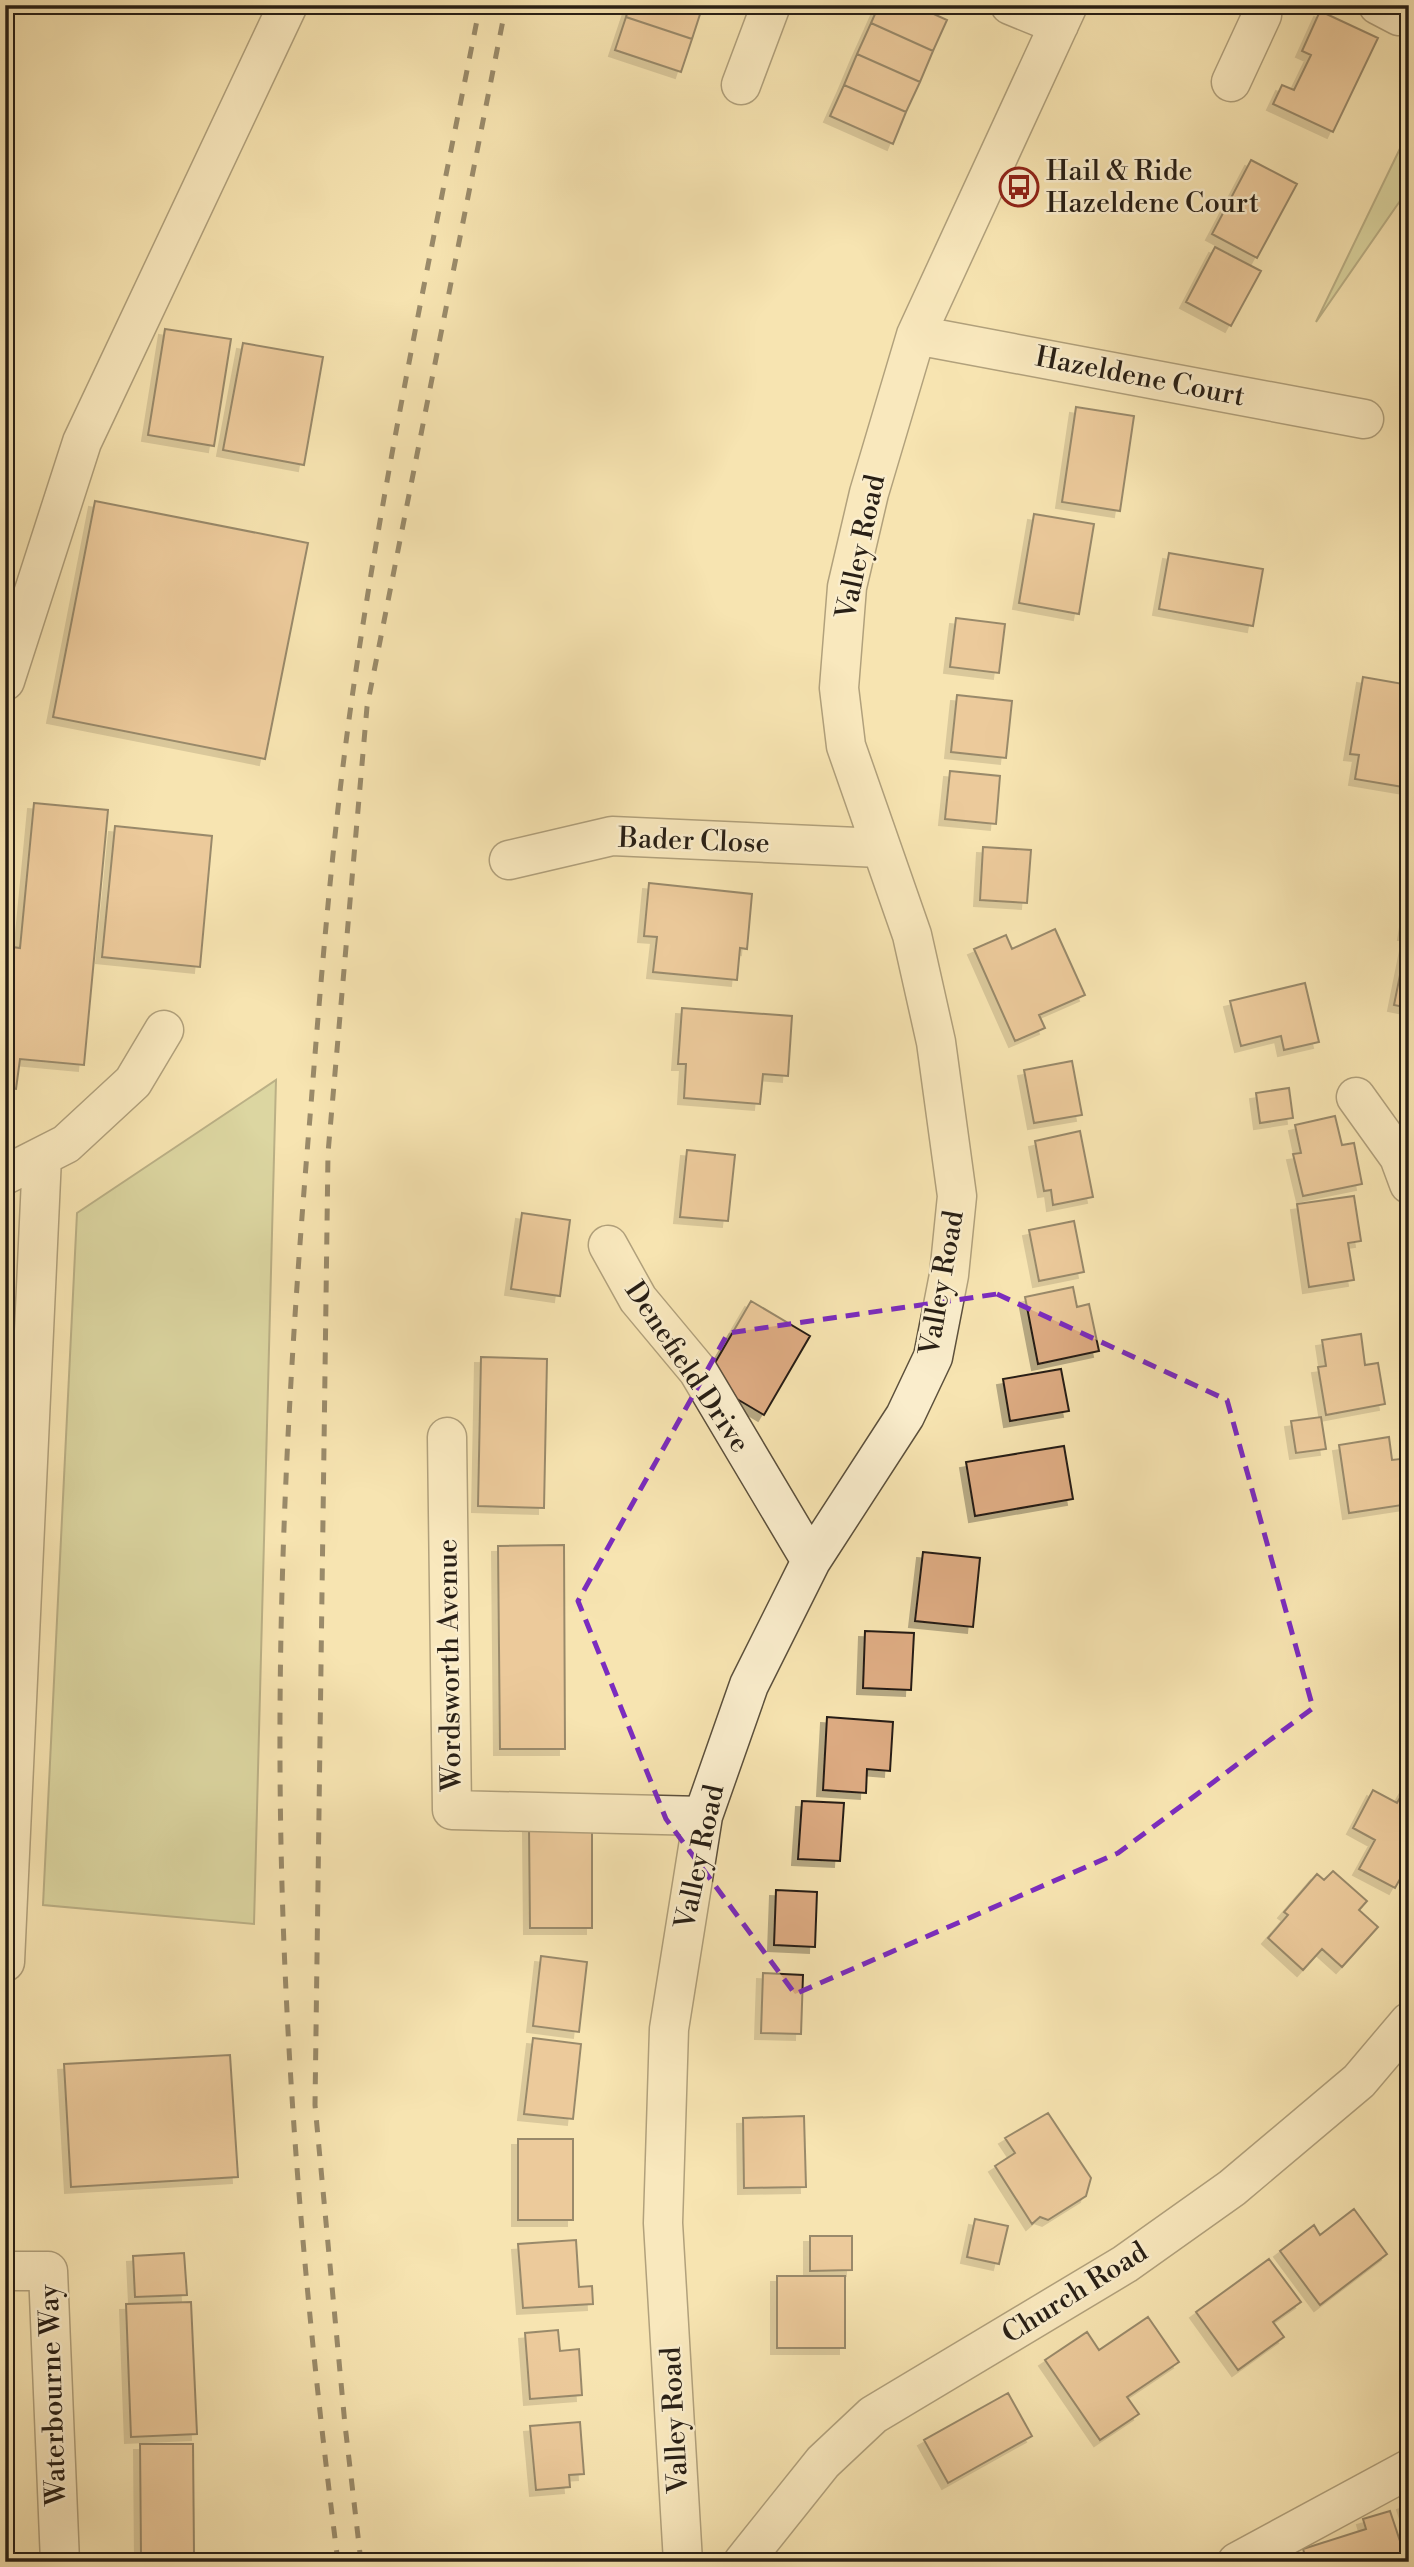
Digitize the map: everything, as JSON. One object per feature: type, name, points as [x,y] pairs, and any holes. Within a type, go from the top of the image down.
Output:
[{"type":"street","points":[[5,681],[82,442],[288,5]]},
{"type":"street","points":[[741,85],[771,5]]},
{"type":"street","points":[[1010,5],[1064,15]]},
{"type":"street","points":[[1231,82],[1262,15],[1263,5]]},
{"type":"street","points":[[1378,5],[1399,16],[1405,5]]},
{"type":"street","name":"Valley Road","points":[[683,2562],[663,2223],[669,2029],[703,1816],[749,1685],[811,1561],[905,1416],[933,1357],[948,1275],[957,1196],[936,1042],[912,935],[846,746],[839,688],[847,587],[869,493],[916,335],[1064,15]]},
{"type":"street","name":"Hazeldene Court","points":[[916,335],[1364,419]]},
{"type":"street","name":"Bader Close","points":[[509,860],[612,836],[880,848]]},
{"type":"street","points":[[5,1175],[66,1144],[133,1082],[164,1030]]},
{"type":"street","points":[[1356,1097],[1399,1157],[1409,1184]]},
{"type":"street","points":[[5,1962],[42,1157]]},
{"type":"street","name":"Denefield Drive","points":[[608,1245],[638,1299],[698,1371],[811,1561]]},
{"type":"street","name":"Wordsworth Avenue","points":[[447,1437],[452,1810],[703,1816]]},
{"type":"street","name":"Church Road","points":[[743,2562],[823,2462],[873,2415],[1125,2264],[1232,2188],[1359,2081],[1409,2022]]},
{"type":"street","name":"Waterbourne Way","points":[[5,2271],[48,2271],[60,2562]]},
{"type":"street","points":[[1237,2562],[1409,2469]]},
{"type":"highlighted area","points":[[997,1294],[1227,1400],[1313,1708],[1118,1853],[795,1994],[666,1819],[578,1601],[728,1333]]},
{"type":"green space","points":[[1409,130],[1409,188],[1316,322]]},
{"type":"green space","points":[[276,1080],[254,1924],[43,1905],[77,1213]]},
{"type":"building","points":[[630,5],[703,5],[692,39],[626,17]]},
{"type":"building","points":[[879,5],[914,5],[947,20],[933,51],[871,23]]},
{"type":"building","points":[[1320,11],[1378,38],[1333,132],[1273,104],[1282,85],[1294,90],[1311,55],[1302,51]]},
{"type":"building","points":[[626,17],[692,39],[681,72],[615,50]]},
{"type":"building","points":[[871,23],[933,51],[920,82],[857,54]]},
{"type":"building","points":[[857,54],[920,82],[906,112],[844,85]]},
{"type":"building","points":[[844,85],[906,112],[893,144],[830,116]]},
{"type":"building","points":[[1251,160],[1297,184],[1257,258],[1212,234]]},
{"type":"building","points":[[1215,247],[1261,271],[1231,326],[1186,302]]},
{"type":"building","points":[[165,329],[231,339],[214,446],[148,435]]},
{"type":"building","points":[[243,343],[323,357],[304,465],[223,450]]},
{"type":"building","points":[[1076,407],[1134,416],[1120,511],[1062,502]]},
{"type":"building","points":[[95,501],[308,543],[265,759],[53,717]]},
{"type":"building","points":[[1034,514],[1094,524],[1079,614],[1019,603]]},
{"type":"building","points":[[1169,553],[1263,569],[1253,626],[1159,609]]},
{"type":"building","points":[[956,618],[1005,624],[999,673],[950,667]]},
{"type":"building","points":[[1363,677],[1409,685],[1409,788],[1355,779],[1359,755],[1350,754]]},
{"type":"building","points":[[957,695],[1012,701],[1006,758],[951,752]]},
{"type":"building","points":[[950,771],[1000,776],[996,824],[945,819]]},
{"type":"building","points":[[34,803],[108,810],[84,1065],[20,1059],[16,1089],[5,1088],[5,946],[20,948]]},
{"type":"building","points":[[115,826],[212,836],[200,967],[102,957]]},
{"type":"building","points":[[983,847],[1031,850],[1027,903],[980,900]]},
{"type":"building","points":[[649,883],[752,894],[747,949],[740,948],[737,980],[653,972],[657,937],[644,936]]},
{"type":"building","points":[[1409,902],[1409,934],[1404,934]]},
{"type":"building","points":[[1055,929],[1085,995],[1039,1015],[1045,1028],[1015,1041],[974,949],[1006,935],[1012,949]]},
{"type":"building","points":[[1406,945],[1409,946],[1409,1008],[1394,1005]]},
{"type":"building","points":[[1305,983],[1319,1042],[1284,1050],[1281,1036],[1241,1046],[1230,1001]]},
{"type":"building","points":[[682,1008],[792,1016],[788,1076],[763,1074],[760,1104],[684,1098],[686,1064],[678,1064]]},
{"type":"building","points":[[1072,1061],[1082,1115],[1034,1123],[1024,1070]]},
{"type":"building","points":[[1289,1088],[1293,1118],[1260,1123],[1256,1093]]},
{"type":"building","points":[[1335,1116],[1342,1145],[1354,1143],[1362,1184],[1303,1196],[1293,1154],[1301,1153],[1295,1125]]},
{"type":"building","points":[[1080,1131],[1093,1197],[1053,1205],[1051,1190],[1044,1191],[1035,1141]]},
{"type":"building","points":[[687,1150],[735,1155],[728,1221],[680,1217]]},
{"type":"building","points":[[1354,1196],[1361,1241],[1348,1243],[1354,1280],[1309,1287],[1297,1204]]},
{"type":"building","points":[[522,1213],[570,1220],[560,1296],[511,1289]]},
{"type":"building","points":[[1074,1221],[1084,1272],[1039,1281],[1029,1230]]},
{"type":"building","points":[[1073,1287],[1077,1307],[1089,1304],[1099,1351],[1038,1364],[1025,1297]]},
{"type":"building","points":[[751,1301],[810,1336],[764,1415],[705,1380]]},
{"type":"building","points":[[1361,1334],[1365,1365],[1378,1363],[1385,1404],[1326,1415],[1318,1367],[1326,1366],[1322,1340]]},
{"type":"building","points":[[481,1357],[547,1359],[544,1508],[478,1506]]},
{"type":"building","points":[[1061,1369],[1069,1411],[1010,1421],[1003,1379]]},
{"type":"building","points":[[1321,1417],[1326,1449],[1296,1453],[1291,1421]]},
{"type":"building","points":[[1389,1437],[1392,1460],[1409,1458],[1409,1504],[1349,1513],[1339,1445]]},
{"type":"building","points":[[1064,1446],[1073,1499],[975,1516],[966,1462]]},
{"type":"building","points":[[564,1545],[565,1749],[500,1749],[498,1546]]},
{"type":"building","points":[[923,1552],[980,1558],[973,1627],[915,1621]]},
{"type":"building","points":[[865,1631],[914,1633],[911,1690],[863,1688]]},
{"type":"building","points":[[827,1717],[893,1722],[890,1771],[867,1769],[866,1793],[823,1790]]},
{"type":"building","points":[[1409,1782],[1409,1863],[1395,1888],[1359,1869],[1375,1840],[1353,1828],[1373,1790],[1397,1803]]},
{"type":"building","points":[[802,1801],[844,1803],[840,1861],[798,1859]]},
{"type":"building","points":[[529,1827],[592,1828],[592,1928],[530,1928]]},
{"type":"building","points":[[1333,1871],[1367,1901],[1359,1910],[1378,1927],[1342,1967],[1322,1949],[1303,1970],[1268,1938],[1288,1915],[1284,1912],[1317,1874],[1324,1880]]},
{"type":"building","points":[[776,1890],[817,1892],[815,1947],[774,1945]]},
{"type":"building","points":[[541,1956],[587,1962],[579,2032],[533,2026]]},
{"type":"building","points":[[763,1973],[803,1975],[801,2034],[761,2033]]},
{"type":"building","points":[[533,2038],[581,2044],[573,2119],[524,2114]]},
{"type":"building","points":[[230,2055],[238,2177],[71,2187],[64,2064]]},
{"type":"building","points":[[1048,2113],[1091,2178],[1086,2196],[1048,2220],[1040,2217],[1032,2224],[995,2166],[1015,2153],[1005,2138]]},
{"type":"building","points":[[804,2116],[806,2187],[744,2188],[743,2118]]},
{"type":"building","points":[[518,2139],[573,2139],[573,2220],[518,2220]]},
{"type":"building","points":[[1354,2209],[1387,2254],[1320,2305],[1280,2251],[1314,2225],[1320,2235]]},
{"type":"building","points":[[975,2219],[1008,2226],[999,2264],[967,2257]]},
{"type":"building","points":[[810,2236],[852,2236],[852,2270],[810,2271]]},
{"type":"building","points":[[576,2240],[579,2287],[592,2286],[593,2304],[523,2308],[518,2244]]},
{"type":"building","points":[[184,2253],[187,2295],[135,2297],[133,2256]]},
{"type":"building","points":[[1269,2259],[1301,2302],[1273,2322],[1284,2337],[1238,2370],[1196,2312]]},
{"type":"building","points":[[777,2276],[845,2276],[845,2348],[777,2348]]},
{"type":"building","points":[[191,2302],[197,2434],[131,2437],[126,2304]]},
{"type":"building","points":[[1148,2317],[1179,2362],[1127,2397],[1139,2414],[1100,2440],[1045,2360],[1087,2332],[1099,2350]]},
{"type":"building","points":[[558,2330],[560,2351],[579,2349],[582,2395],[530,2399],[525,2333]]},
{"type":"building","points":[[1008,2393],[1032,2436],[948,2483],[924,2440]]},
{"type":"building","points":[[580,2422],[584,2474],[569,2475],[570,2487],[536,2490],[530,2426]]},
{"type":"building","points":[[140,2444],[193,2444],[194,2553],[141,2554]]},
{"type":"building","points":[[1409,2502],[1409,2522],[1403,2504]]},
{"type":"building","points":[[1390,2511],[1404,2553],[1384,2562],[1307,2562],[1303,2549],[1366,2529],[1363,2519]]},
{"type":"railway","points":[[338,2562],[305,2263],[290,2063],[281,1862],[280,1681],[292,1358],[323,962],[351,705],[394,442],[480,5]]},
{"type":"railway","points":[[361,2562],[345,2425],[315,2105],[328,1153],[367,707],[506,5]]},
{"type":"place","name":"Hail & Ride Hazeldene Court","points":[[1019,187]]}]
